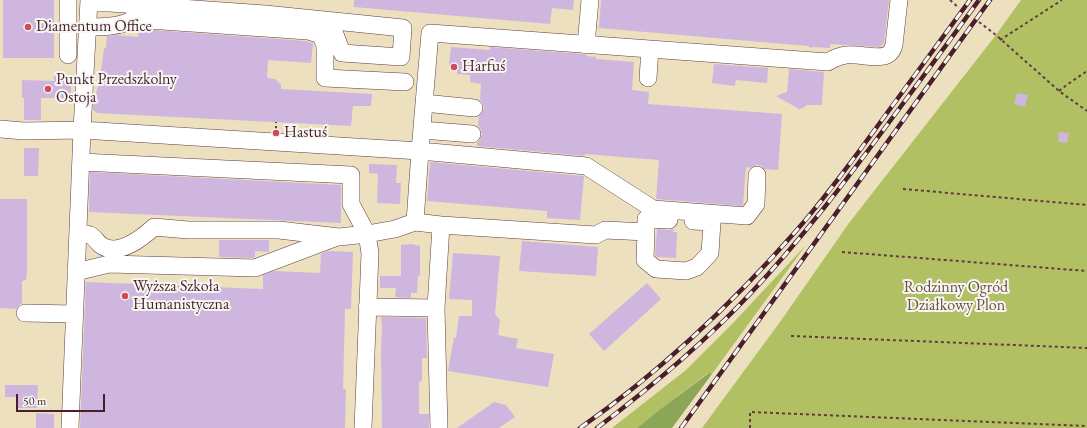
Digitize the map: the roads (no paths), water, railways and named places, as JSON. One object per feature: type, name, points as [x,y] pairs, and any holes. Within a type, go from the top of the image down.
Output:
[{"type":"lane","points":[[68,0],[68,54]]},
{"type":"lane","points":[[586,45],[590,0]]},
{"type":"lane","points":[[415,222],[430,34],[828,62],[836,57],[847,54],[881,57],[892,52],[899,0]]},
{"type":"lane","points":[[70,428],[82,130],[89,1],[265,14],[330,21]]},
{"type":"lane","points":[[87,27],[101,27],[128,22],[133,19],[308,31],[321,35],[325,46],[325,78],[405,82]]},
{"type":"lane","points":[[648,78],[650,49]]},
{"type":"lane","points":[[424,103],[474,108]]},
{"type":"lane","points":[[0,129],[24,131],[82,130],[420,151],[586,166],[653,209],[747,216],[756,204],[757,175]]},
{"type":"lane","points":[[422,130],[472,134]]},
{"type":"lane","points":[[81,162],[351,175],[351,204],[367,234],[370,253],[363,428]]},
{"type":"lane","points":[[646,219],[712,222],[710,253],[697,267],[686,271],[656,269],[645,260],[646,232],[646,219]]},
{"type":"lane","points":[[78,234],[90,235],[101,245],[107,248],[118,249],[138,240],[154,227],[188,230],[279,230],[339,236],[367,234],[395,229],[415,222],[596,236],[604,230],[646,232]]},
{"type":"lane","points":[[439,428],[436,308],[440,225]]},
{"type":"lane","points":[[76,272],[109,264],[255,268],[339,236]]},
{"type":"lane","points":[[368,307],[436,308]]},
{"type":"lane","points":[[25,314],[74,314]]},
{"type":"railway","points":[[580,428],[666,361],[720,311],[771,258],[839,179],[970,0]]},
{"type":"railway","points":[[597,428],[657,381],[695,348],[769,274],[842,185],[979,0]]},
{"type":"railway","points":[[681,428],[990,0]]},
{"type":"place","name":"Diamentum Office","points":[[28,27]]},
{"type":"place","name":"Harfuś","points":[[454,67]]},
{"type":"place","name":"Punkt Przedszkolny Ostoja","points":[[48,89]]},
{"type":"place","name":"Hastuś","points":[[276,133]]},
{"type":"place","name":"Wyższa Szkoła Humanistyczna","points":[[125,296]]},
{"type":"park label","name":"Rodzinny Ogród Działkowy Plon","points":[[956,297]]}]
